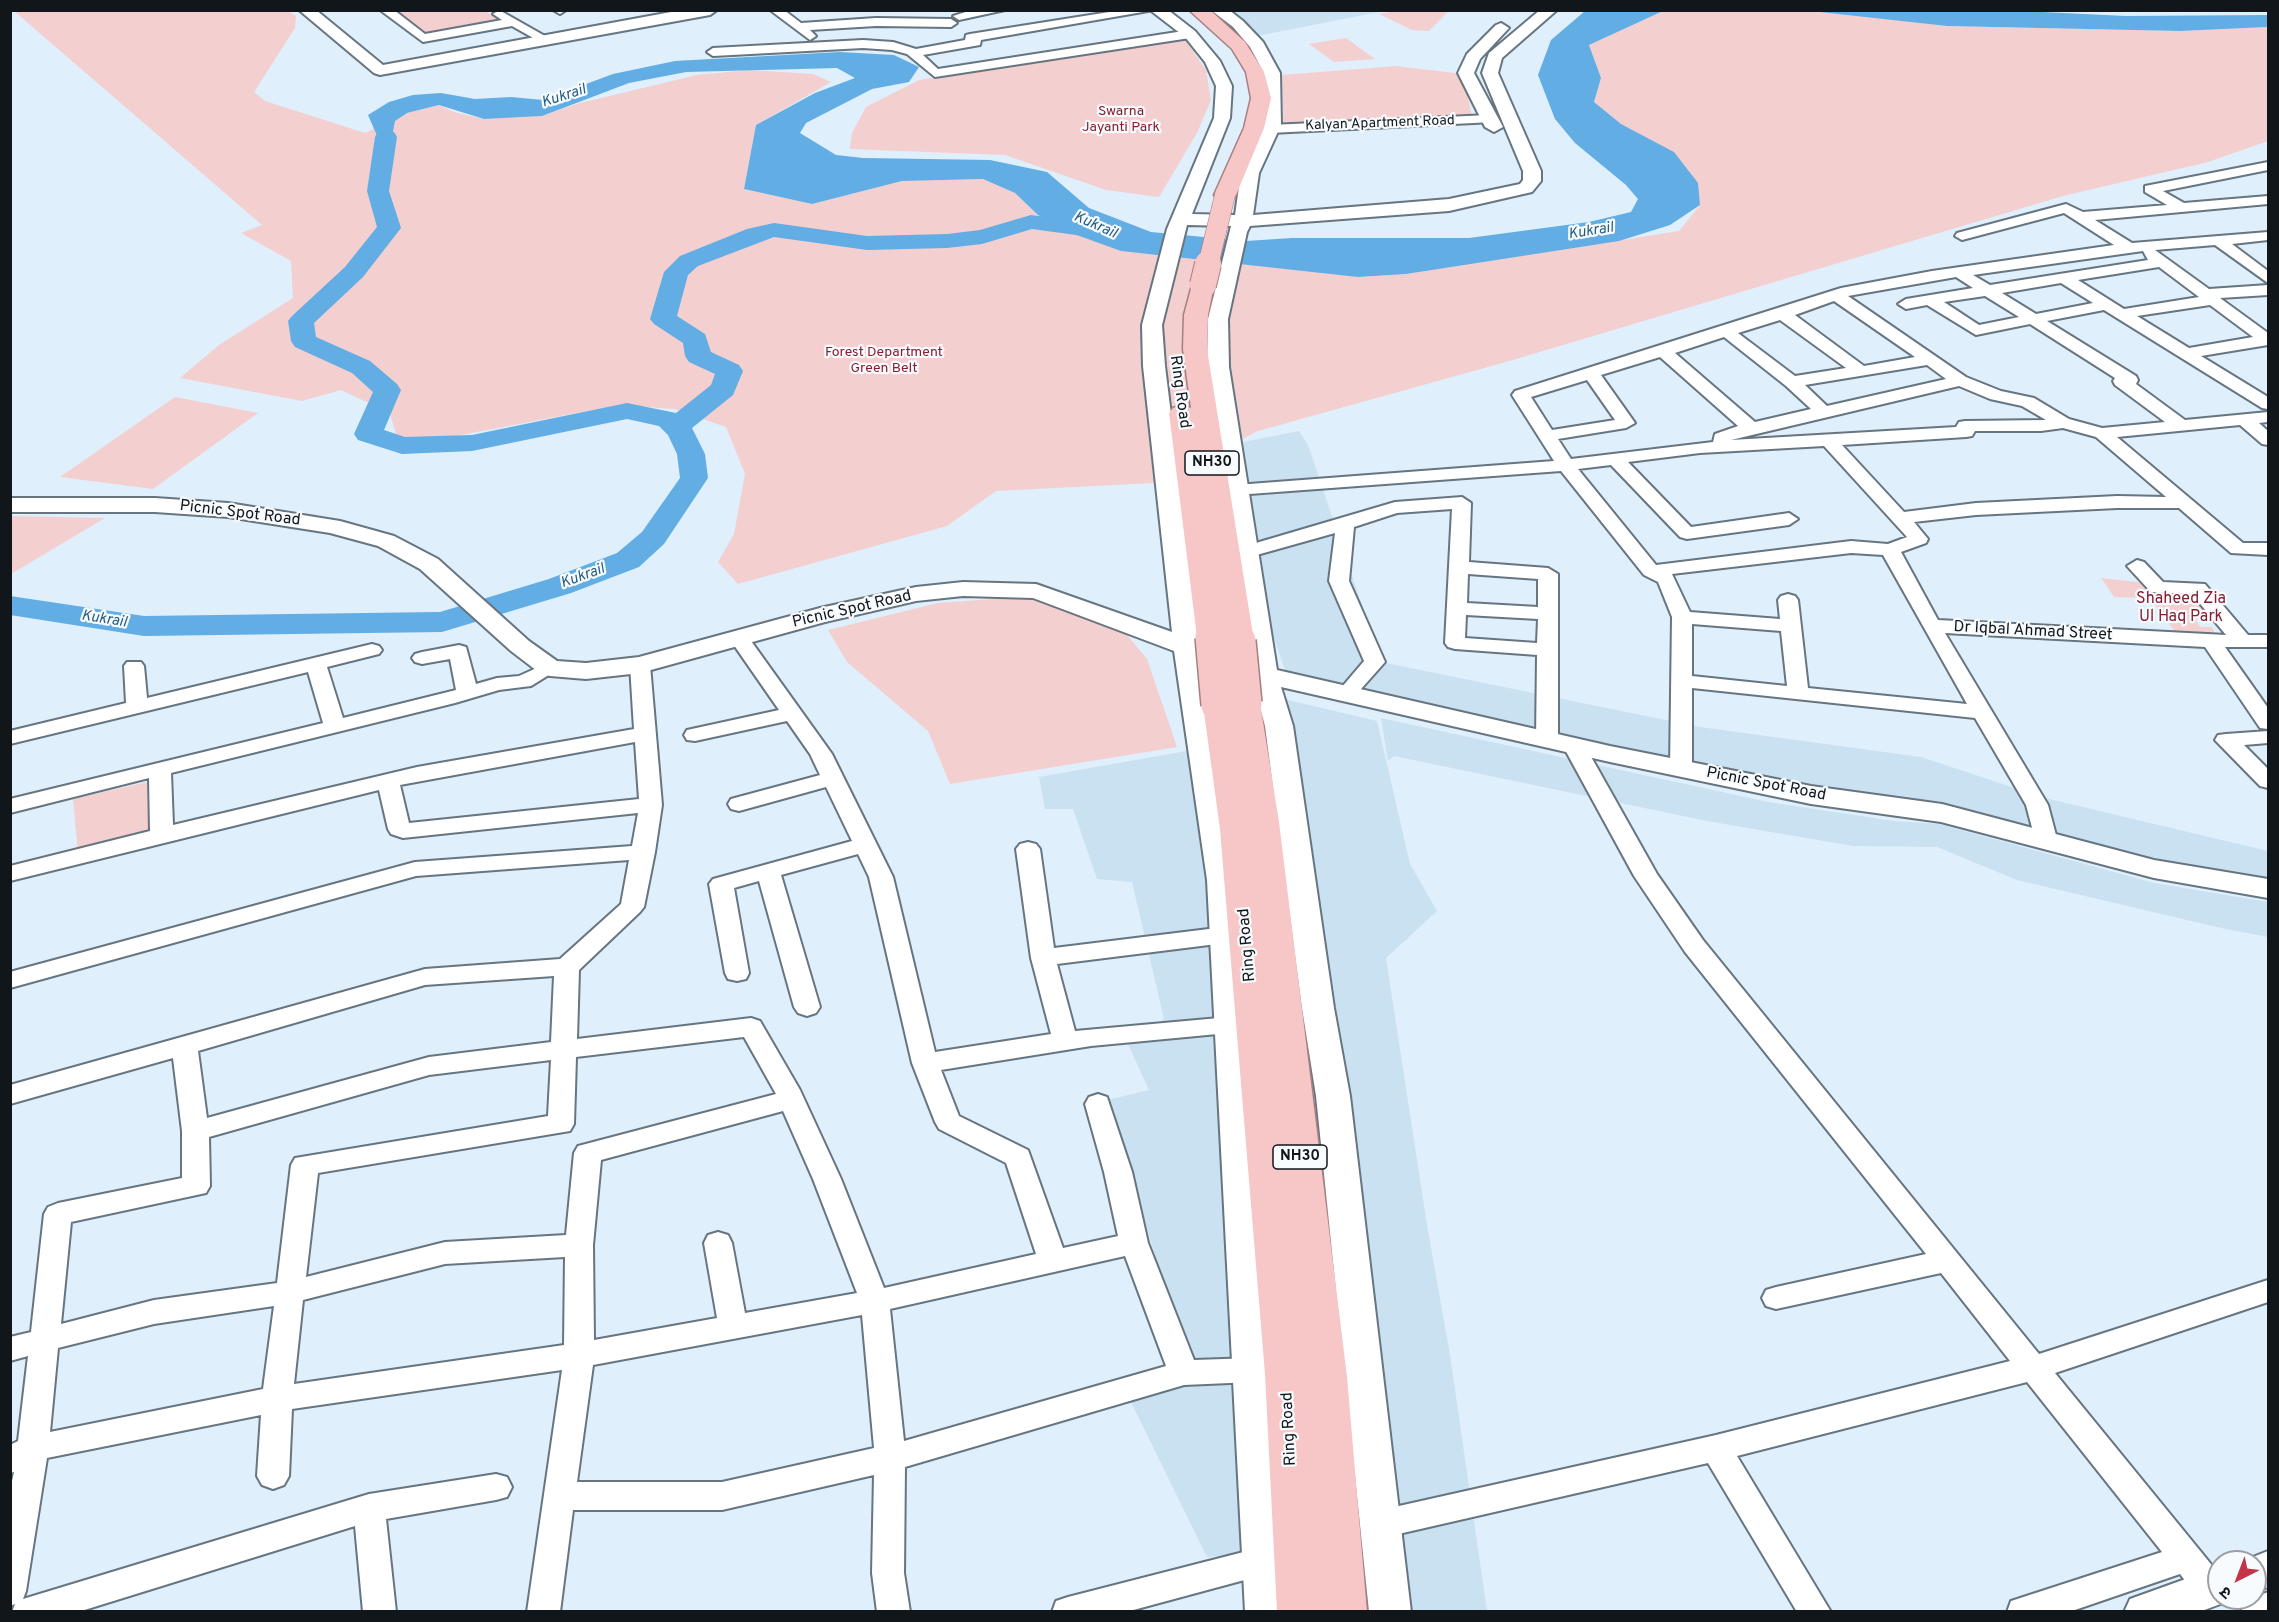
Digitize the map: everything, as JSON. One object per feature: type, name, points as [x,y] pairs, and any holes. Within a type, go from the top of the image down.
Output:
[{"type":"highway","name":"NH30","points":[[1177,10],[1194,20],[1218,43],[1234,64],[1241,92],[1238,117],[1194,284]]},
{"type":"highway","name":"NH30","points":[[1197,10],[1212,20],[1239,46],[1255,72],[1261,98],[1254,128],[1216,194]]},
{"type":"highway","name":"Ring Road","points":[[1194,284],[1196,349],[1239,641],[1237,830],[1286,1362],[1301,1611]]},
{"type":"highway","name":"Ring Road","points":[[1239,698],[1262,822],[1325,1377],[1343,1611]]},
{"type":"street","points":[[386,10],[423,38],[513,22]]},
{"type":"street","points":[[493,10],[546,40]]},
{"type":"street","points":[[308,11],[380,70],[710,10]]},
{"type":"street","points":[[776,10],[824,46]]},
{"type":"street","points":[[866,10],[883,22]]},
{"type":"street","points":[[798,27],[883,22],[999,10]]},
{"type":"street","points":[[913,53],[973,40],[1148,10]]},
{"type":"street","points":[[1157,10],[1190,34],[1212,61],[1224,86],[1222,118],[1181,217],[1194,284],[1218,318],[1218,368],[1246,552],[1239,698],[1220,868],[1253,1370],[1266,1611]]},
{"type":"street","points":[[1218,10],[1238,24],[1257,45],[1271,69],[1274,96],[1270,129],[1250,173],[1242,220],[1194,284],[1152,325],[1154,366],[1187,648],[1281,737],[1318,1008],[1333,1096],[1390,1611]]},
{"type":"street","points":[[1181,217],[1242,220],[1449,205],[1526,188],[1532,181],[1530,165],[1490,72],[1495,56],[1550,10]]},
{"type":"street","points":[[953,16],[973,40],[1003,62]]},
{"type":"street","points":[[1242,220],[1474,192],[1504,184],[1513,172],[1511,152],[1489,119],[1466,73],[1473,57],[1514,16]]},
{"type":"street","points":[[712,52],[863,44],[892,46],[913,53],[935,73],[1190,34]]},
{"type":"street","name":"Kalyan Apartment Road","points":[[1270,129],[1489,119]]},
{"type":"street","points":[[2184,209],[2150,189],[2268,166]]},
{"type":"street","points":[[2080,217],[2268,200]]},
{"type":"street","points":[[1962,236],[2066,208],[2162,262],[2268,339]]},
{"type":"street","points":[[1681,769],[1682,617],[1666,579],[1651,571],[1566,465],[1521,395],[1783,314],[1836,295],[1958,272],[2135,247],[2268,236]]},
{"type":"street","points":[[2218,240],[2268,278]]},
{"type":"street","points":[[1906,304],[2162,262]]},
{"type":"street","points":[[1958,272],[2130,380],[2121,381],[2181,425]]},
{"type":"street","points":[[2063,278],[2268,404]]},
{"type":"street","points":[[1930,300],[1976,330],[2033,319],[2268,290]]},
{"type":"street","points":[[1836,295],[1960,381],[1996,395],[2028,402],[2063,423],[2102,433],[2268,417]]},
{"type":"street","points":[[1783,314],[1858,369]]},
{"type":"street","points":[[1726,331],[1792,382],[1823,411]]},
{"type":"street","points":[[2185,354],[2268,339]]},
{"type":"street","points":[[1663,351],[1751,428]]},
{"type":"street","points":[[1792,382],[1858,369],[1930,360]]},
{"type":"street","points":[[1547,436],[1626,423],[1591,373]]},
{"type":"street","points":[[1724,447],[1721,438],[1751,428],[1960,381]]},
{"type":"street","points":[[2244,419],[2268,440]]},
{"type":"street","points":[[1236,490],[1566,465],[1724,447],[1966,432],[1965,426],[2041,426],[2063,423]]},
{"type":"street","points":[[2102,433],[2238,549],[2268,549]]},
{"type":"street","points":[[1651,571],[1851,547],[1890,550],[1919,539],[1830,442]]},
{"type":"street","points":[[1615,459],[1687,533],[1712,564]]},
{"type":"street","points":[[1899,518],[1976,509],[2117,502],[2184,503]]},
{"type":"street","points":[[1246,552],[1287,542],[1395,508],[1462,503],[1455,644],[1548,650]]},
{"type":"street","name":"Picnic Spot Road","points":[[10,505],[155,505],[228,510],[332,525],[386,541],[429,564],[520,646],[550,668],[586,671],[640,665],[916,594],[963,589],[1036,591],[1187,648],[1239,698],[1346,694],[1561,743],[1811,795],[1942,813],[2154,869],[2268,888]]},
{"type":"street","points":[[1687,533],[1789,519]]},
{"type":"street","points":[[1345,523],[1339,581],[1375,662],[1346,694]]},
{"type":"street","points":[[1890,550],[2037,805],[2046,839]]},
{"type":"street","points":[[2137,566],[2158,588],[2198,588],[2242,641]]},
{"type":"street","points":[[1459,567],[1548,573],[1548,650],[1561,743],[1646,876],[1694,946],[2032,1368],[2205,1578]]},
{"type":"street","points":[[1788,600],[1798,693]]},
{"type":"street","points":[[1457,608],[1548,614]]},
{"type":"street","points":[[1682,617],[1791,626]]},
{"type":"street","name":"Dr Iqbal Ahmad Street","points":[[1932,626],[2211,641],[2268,640]]},
{"type":"street","points":[[739,638],[821,754],[881,877],[925,1063],[948,1122],[1018,1157],[1053,1261]]},
{"type":"street","points":[[2211,641],[2266,716]]},
{"type":"street","points":[[10,738],[372,650]]},
{"type":"street","points":[[422,658],[459,651],[467,693]]},
{"type":"street","points":[[316,664],[335,727]]},
{"type":"street","points":[[10,1095],[425,977],[567,967],[632,907],[651,805],[640,665]]},
{"type":"street","points":[[134,666],[137,708]]},
{"type":"street","points":[[10,806],[335,727],[497,684],[524,682],[550,668]]},
{"type":"street","points":[[1682,681],[1982,712]]},
{"type":"street","points":[[695,735],[792,713]]},
{"type":"street","points":[[10,874],[388,781],[644,734]]},
{"type":"street","points":[[2268,737],[2226,740],[2268,781]]},
{"type":"street","points":[[160,769],[162,835]]},
{"type":"street","points":[[739,804],[833,778]]},
{"type":"street","points":[[388,781],[399,830],[403,831],[651,805]]},
{"type":"street","points":[[737,973],[721,884],[866,845]]},
{"type":"street","points":[[1028,849],[1043,958],[1065,1041]]},
{"type":"street","points":[[10,980],[415,869],[643,852]]},
{"type":"street","points":[[768,872],[807,1007]]},
{"type":"street","points":[[1043,958],[1225,935]]},
{"type":"street","points":[[273,1476],[277,1399],[305,1165],[561,1124],[567,967]]},
{"type":"street","points":[[925,1063],[1065,1041],[1230,1026]]},
{"type":"street","points":[[195,1131],[429,1066],[751,1027],[791,1100],[827,1179],[875,1300],[890,1458],[888,1573],[894,1611]]},
{"type":"street","points":[[10,1591],[22,1454],[45,1342],[58,1214],[196,1186],[195,1131],[184,1045]]},
{"type":"street","points":[[543,1611],[561,1496],[579,1355],[579,1245],[588,1153],[791,1100]]},
{"type":"street","points":[[1098,1104],[1118,1172],[1134,1243],[1184,1373]]},
{"type":"street","points":[[718,1243],[733,1327]]},
{"type":"street","points":[[22,1454],[277,1399],[579,1355],[733,1327],[875,1300],[1134,1243]]},
{"type":"street","points":[[10,1349],[45,1342],[154,1312],[290,1292],[445,1253],[579,1245]]},
{"type":"street","points":[[1776,1298],[1946,1261]]},
{"type":"street","points":[[1381,1524],[1716,1448],[2032,1368],[2268,1291]]},
{"type":"street","points":[[561,1496],[722,1497],[890,1458],[1184,1373],[1253,1370]]},
{"type":"street","points":[[1716,1448],[1815,1611]]},
{"type":"street","points":[[28,1611],[369,1508],[496,1487]]},
{"type":"street","points":[[369,1508],[380,1611]]},
{"type":"street","points":[[1068,1611],[1263,1561]]},
{"type":"street","points":[[2023,1611],[2205,1578]]},
{"type":"street","points":[[2145,1611],[2205,1578]]},
{"type":"street","points":[[2257,1611],[2268,1607]]},
{"type":"shaded area","points":[[1225,11],[1384,11],[1257,36],[1253,28]]},
{"type":"shaded area","points":[[1299,431],[1308,445],[1381,662],[1700,727],[1921,757],[2045,798],[2268,851],[2268,886],[2152,865],[1288,679],[1265,612],[1245,467],[1238,443]]},
{"type":"shaded area","points":[[1284,699],[1377,721],[1410,864],[1437,911],[1386,958],[1427,1225],[1450,1355],[1487,1611],[1401,1611]]},
{"type":"shaded area","points":[[1381,718],[1768,802],[1894,821],[1939,824],[2154,883],[2268,902],[2268,937],[2017,880],[1937,847],[1853,846],[1707,821],[1394,756],[1388,761]]},
{"type":"shaded area","points":[[1192,750],[1209,852],[1245,1364],[1189,1365],[1107,1100],[1149,1090],[1127,1042],[1164,1019],[1132,882],[1097,879],[1073,809],[1045,809],[1039,777]]},
{"type":"shaded area","points":[[1193,1378],[1243,1383],[1253,1553],[1207,1557],[1128,1396]]},
{"type":"green space","name":"Forest Department Green Belt","points":[[1811,10],[1948,26],[2180,31],[2268,27],[2268,141],[2208,162],[2063,196],[1506,362],[1258,431],[1154,483],[996,491],[947,526],[738,584],[718,562],[734,534],[745,474],[726,427],[674,409],[619,405],[445,438],[397,438],[390,413],[341,390],[302,401],[180,378],[219,345],[293,298],[291,261],[241,233],[262,225],[14,11],[288,11],[296,16],[295,28],[254,92],[265,101],[365,133],[407,113],[439,105],[454,112],[484,119],[542,116],[576,104],[697,75],[749,70],[813,74],[831,82],[756,125],[744,189],[812,204],[902,181],[983,179],[1015,193],[1038,215],[1358,277],[1406,274],[1679,231],[1700,205],[1674,152],[1621,124],[1594,102],[1601,78],[1589,45],[1663,11]]},
{"type":"green space","points":[[394,11],[485,11],[504,21],[427,35]]},
{"type":"green space","points":[[1396,11],[1442,11],[1447,13],[1429,31],[1412,30],[1379,14]]},
{"type":"green space","name":"Swarna Jayanti Park","points":[[1184,38],[1206,70],[1211,100],[1197,133],[1159,197],[1106,190],[1005,155],[850,149],[852,133],[866,107],[919,80]]},
{"type":"green space","points":[[1346,38],[1375,59],[1334,62],[1309,44]]},
{"type":"green space","points":[[1396,66],[1463,74],[1472,117],[1283,126],[1282,75]]},
{"type":"green space","points":[[175,397],[258,413],[153,489],[60,477]]},
{"type":"green space","points":[[11,516],[105,518],[11,574]]},
{"type":"green space","name":"Shaheed Zia Ul Haq Park","points":[[2101,578],[2145,583],[2154,593],[2190,591],[2215,619],[2195,619],[2200,627],[2212,627],[2215,634],[2177,634],[2150,598],[2114,597]]},
{"type":"green space","points":[[1008,598],[1050,600],[1122,629],[1147,659],[1177,747],[950,784],[928,731],[847,662],[828,630],[938,603]]},
{"type":"green space","points":[[152,781],[160,834],[78,854],[73,799]]},
{"type":"water","points":[[2000,10],[2126,16],[2268,15],[2268,27],[2180,31],[1947,26],[1811,11]]},
{"type":"water","points":[[1585,11],[1663,11],[1589,45],[1601,78],[1594,102],[1621,124],[1674,152],[1698,183],[1700,205],[1670,225],[1619,241],[1406,274],[1358,277],[1121,251],[1074,234],[1038,215],[1015,193],[983,179],[902,181],[812,204],[744,189],[756,125],[815,93],[855,78],[837,68],[686,72],[629,83],[542,116],[484,119],[439,105],[407,113],[395,121],[384,178],[379,185],[378,138],[368,115],[389,102],[413,95],[441,93],[475,99],[511,97],[543,100],[613,74],[675,61],[840,52],[894,55],[919,67],[909,82],[872,89],[806,123],[800,133],[836,155],[863,158],[990,160],[1047,172],[1089,208],[1151,232],[1246,241],[1292,238],[1469,238],[1589,222],[1631,212],[1638,199],[1626,185],[1575,143],[1555,119],[1538,75],[1551,40]]},
{"type":"waterway","name":"Kukrail","points":[[386,137],[378,191],[389,228],[354,272],[301,321],[304,341],[361,367],[387,390],[368,434],[402,446],[472,443],[525,430],[627,411],[668,419],[676,427]]},
{"type":"waterway","points":[[676,427],[723,389],[730,371],[698,356],[696,340],[663,319],[676,272],[689,261],[755,234],[774,230],[867,243],[947,241],[982,237],[1031,222],[1098,231]]},
{"type":"waterway","name":"Kukrail","points":[[10,605],[144,626],[442,622],[560,586],[628,560],[653,538],[694,478],[691,454],[681,432],[676,427]]}]
